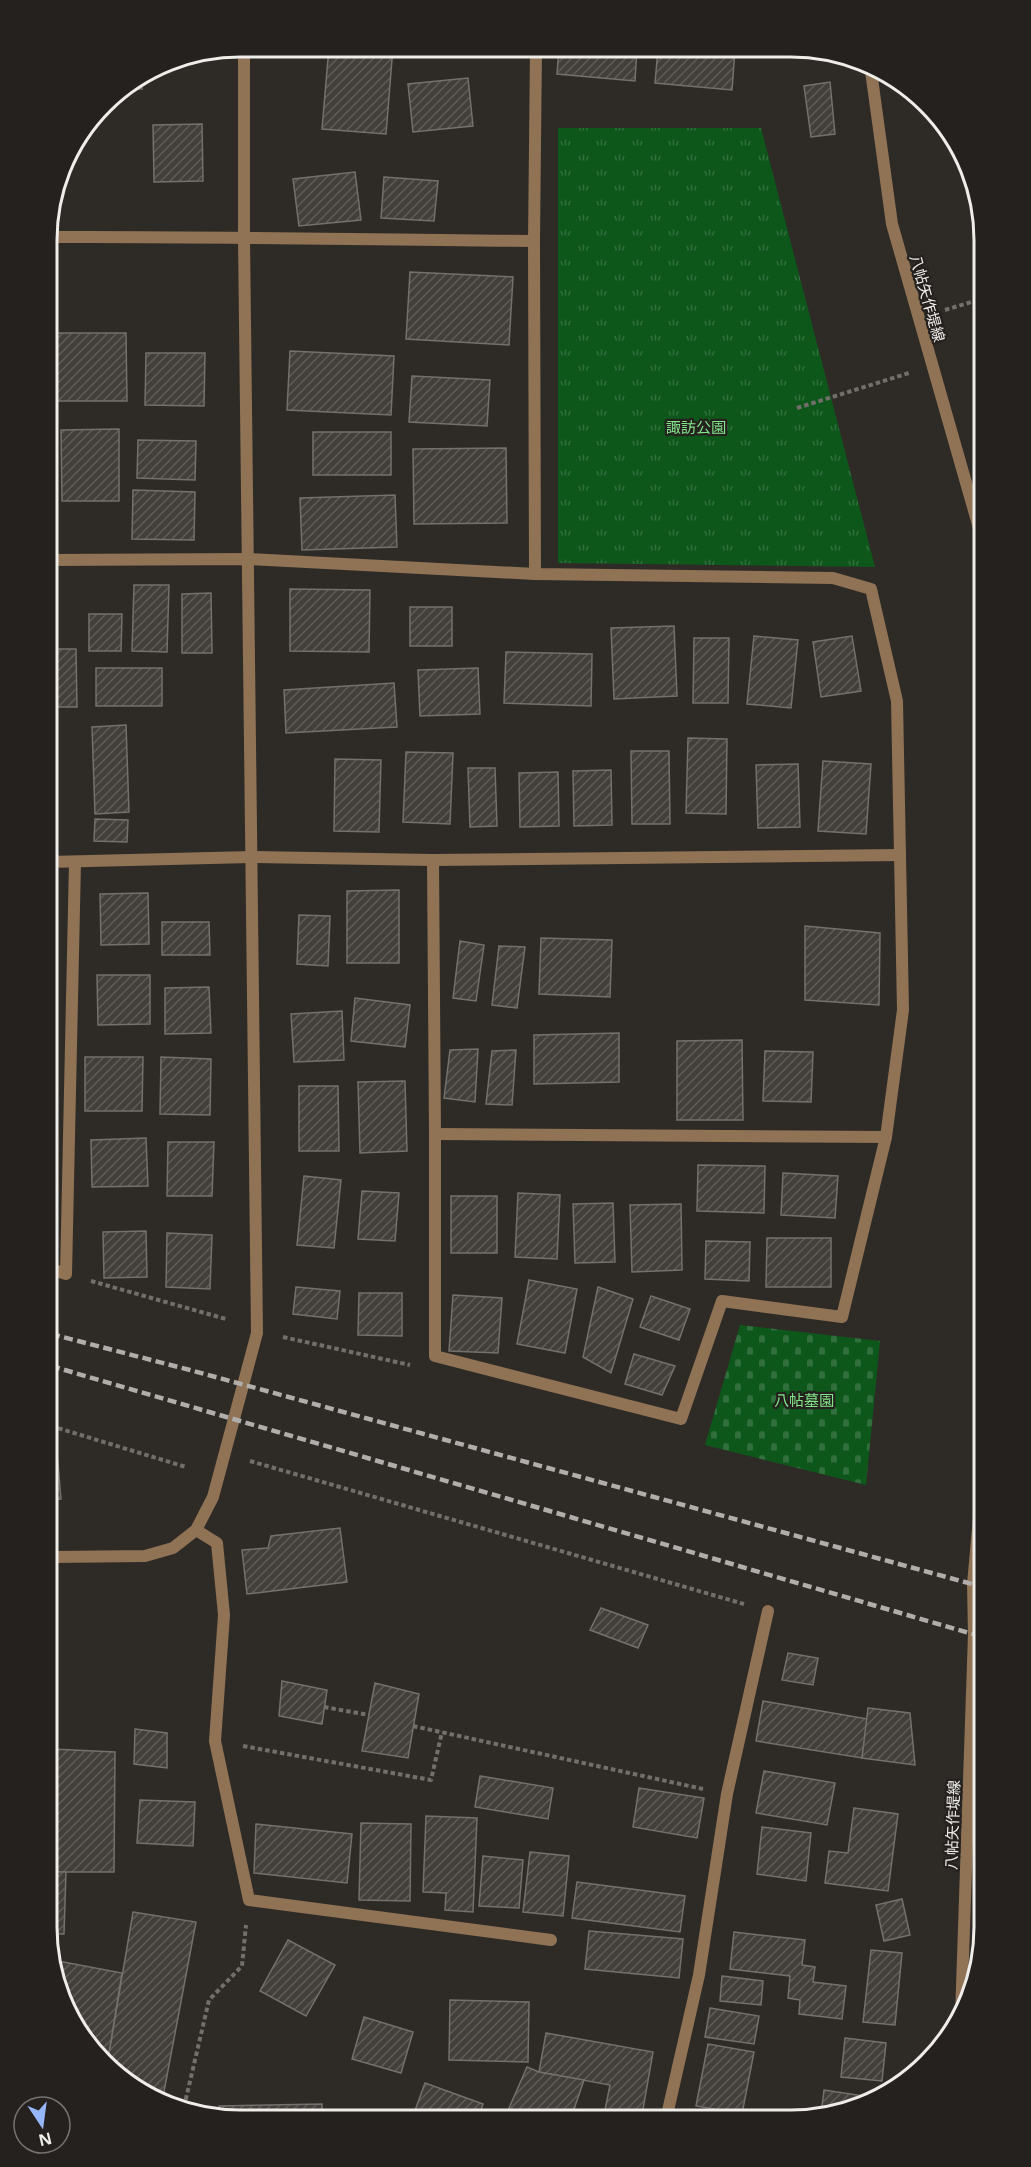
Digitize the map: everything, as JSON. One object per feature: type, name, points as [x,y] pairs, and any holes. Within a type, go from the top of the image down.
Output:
[{"type":"street","points":[[57,1557],[145,1556],[174,1548],[196,1530],[213,1497],[257,1333],[244,239],[244,57]]},
{"type":"street","points":[[535,574],[534,241],[537,57]]},
{"type":"street","name":"八帖矢作堤線","points":[[872,76],[892,224],[974,511]]},
{"type":"street","points":[[57,237],[168,236],[244,239],[534,241]]},
{"type":"street","points":[[57,560],[248,559],[535,574],[833,578],[871,589],[897,701],[903,1010],[886,1137],[842,1317],[722,1301],[681,1419],[435,1356],[433,860]]},
{"type":"street","points":[[57,862],[251,857],[433,860],[900,855]]},
{"type":"street","points":[[57,1271],[66,1274],[75,862]]},
{"type":"street","points":[[435,1134],[886,1137]]},
{"type":"street","points":[[196,1530],[217,1543],[224,1615],[215,1741],[249,1900],[551,1940]]},
{"type":"street","name":"八帖矢作堤線","points":[[962,1991],[974,1573]]},
{"type":"street","points":[[668,2110],[699,1975],[727,1794],[768,1611]]},
{"type":"path","points":[[918,318],[974,301]]},
{"type":"path","points":[[798,408],[932,366]]},
{"type":"path","points":[[66,1274],[226,1319]]},
{"type":"path","points":[[279,1336],[420,1368],[435,1356]]},
{"type":"path","points":[[57,1428],[186,1467]]},
{"type":"path","points":[[240,1458],[768,1611]]},
{"type":"path","points":[[324,1707],[369,1715]]},
{"type":"path","points":[[413,1726],[727,1794]]},
{"type":"path","points":[[215,1741],[431,1780],[442,1732]]},
{"type":"path","points":[[186,2101],[209,2000],[242,1966],[249,1900]]},
{"type":"green space","name":"諏訪公園","points":[[558,128],[761,128],[875,567],[558,563]]},
{"type":"green space","name":"八帖墓園","points":[[740,1325],[880,1341],[866,1485],[705,1445]]},
{"type":"building","points":[[328,57],[392,57],[386,134],[322,129]]},
{"type":"building","points":[[558,57],[636,57],[635,81],[557,74]]},
{"type":"building","points":[[657,57],[734,57],[732,90],[655,83]]},
{"type":"building","points":[[468,78],[473,126],[413,132],[408,84]]},
{"type":"building","points":[[830,82],[835,134],[811,137],[804,86]]},
{"type":"building","points":[[202,124],[203,181],[154,182],[153,125]]},
{"type":"building","points":[[355,172],[361,220],[299,226],[293,179]]},
{"type":"building","points":[[384,177],[438,181],[434,221],[381,218]]},
{"type":"building","points":[[410,272],[513,277],[509,345],[406,339]]},
{"type":"building","points":[[57,333],[126,333],[127,401],[57,401]]},
{"type":"building","points":[[290,351],[394,356],[391,415],[287,410]]},
{"type":"building","points":[[146,353],[205,353],[204,406],[145,405]]},
{"type":"building","points":[[412,376],[490,380],[487,426],[409,422]]},
{"type":"building","points":[[119,429],[119,501],[62,501],[61,430]]},
{"type":"building","points":[[313,432],[391,432],[391,475],[313,475]]},
{"type":"building","points":[[138,440],[196,441],[195,480],[137,478]]},
{"type":"building","points":[[506,448],[507,523],[414,524],[413,449]]},
{"type":"building","points":[[133,490],[195,492],[194,540],[132,539]]},
{"type":"building","points":[[395,495],[397,547],[302,550],[300,498]]},
{"type":"building","points":[[134,585],[169,585],[167,652],[132,651]]},
{"type":"building","points":[[290,589],[370,590],[369,652],[290,651]]},
{"type":"building","points":[[211,593],[212,653],[182,653],[182,594]]},
{"type":"building","points":[[410,607],[452,607],[452,646],[410,646]]},
{"type":"building","points":[[89,614],[122,614],[121,651],[89,651]]},
{"type":"building","points":[[674,626],[677,696],[614,699],[611,628]]},
{"type":"building","points":[[754,636],[798,640],[791,708],[747,704]]},
{"type":"building","points":[[852,636],[861,691],[821,697],[813,642]]},
{"type":"building","points":[[694,638],[729,638],[728,703],[693,703]]},
{"type":"building","points":[[57,649],[76,649],[77,707],[57,707]]},
{"type":"building","points":[[506,652],[592,654],[591,706],[504,703]]},
{"type":"building","points":[[96,668],[162,668],[162,706],[96,706]]},
{"type":"building","points":[[478,668],[480,714],[420,716],[418,670]]},
{"type":"building","points":[[394,683],[397,727],[286,733],[284,690]]},
{"type":"building","points":[[126,725],[129,812],[95,814],[92,727]]},
{"type":"building","points":[[688,738],[727,739],[726,814],[686,813]]},
{"type":"building","points":[[631,751],[669,751],[670,824],[632,824]]},
{"type":"building","points":[[406,752],[453,753],[450,824],[403,822]]},
{"type":"building","points":[[335,759],[381,760],[379,832],[334,831]]},
{"type":"building","points":[[823,761],[871,764],[866,834],[818,831]]},
{"type":"building","points":[[798,764],[800,827],[758,828],[756,765]]},
{"type":"building","points":[[468,768],[495,768],[497,826],[470,827]]},
{"type":"building","points":[[611,770],[612,825],[574,826],[573,771]]},
{"type":"building","points":[[558,772],[559,826],[520,827],[519,773]]},
{"type":"building","points":[[95,819],[128,820],[127,842],[94,841]]},
{"type":"building","points":[[399,890],[399,963],[347,963],[347,891]]},
{"type":"building","points":[[148,893],[149,944],[101,945],[100,894]]},
{"type":"building","points":[[299,915],[330,916],[328,966],[297,964]]},
{"type":"building","points":[[162,922],[209,922],[210,955],[162,955]]},
{"type":"building","points":[[805,926],[880,933],[879,1005],[805,1000]]},
{"type":"building","points":[[541,938],[612,940],[610,997],[539,994]]},
{"type":"building","points":[[460,941],[484,945],[476,1001],[453,998]]},
{"type":"building","points":[[499,946],[525,947],[517,1008],[492,1005]]},
{"type":"building","points":[[97,975],[150,975],[150,1024],[98,1025]]},
{"type":"building","points":[[209,987],[211,1033],[165,1034],[165,988]]},
{"type":"building","points":[[355,998],[410,1005],[405,1047],[351,1041]]},
{"type":"building","points":[[342,1011],[344,1060],[294,1062],[291,1014]]},
{"type":"building","points":[[619,1033],[619,1082],[534,1084],[534,1035]]},
{"type":"building","points":[[742,1040],[743,1120],[677,1120],[677,1041]]},
{"type":"building","points":[[478,1049],[475,1102],[444,1098],[450,1050]]},
{"type":"building","points":[[516,1050],[512,1105],[486,1104],[492,1051]]},
{"type":"building","points":[[765,1051],[813,1052],[811,1102],[763,1101]]},
{"type":"building","points":[[85,1057],[143,1057],[142,1111],[85,1111]]},
{"type":"building","points":[[161,1057],[211,1059],[210,1115],[160,1114]]},
{"type":"building","points":[[405,1081],[407,1151],[360,1153],[358,1082]]},
{"type":"building","points":[[299,1086],[338,1086],[339,1151],[299,1151]]},
{"type":"building","points":[[146,1138],[148,1186],[92,1187],[91,1140]]},
{"type":"building","points":[[168,1142],[214,1142],[212,1196],[167,1196]]},
{"type":"building","points":[[698,1165],[765,1166],[764,1213],[697,1211]]},
{"type":"building","points":[[783,1173],[838,1176],[835,1218],[781,1215]]},
{"type":"building","points":[[304,1176],[341,1180],[334,1248],[297,1245]]},
{"type":"building","points":[[362,1191],[399,1193],[395,1241],[358,1239]]},
{"type":"building","points":[[518,1193],[560,1195],[557,1259],[515,1257]]},
{"type":"building","points":[[451,1196],[497,1196],[497,1253],[451,1253]]},
{"type":"building","points":[[613,1203],[615,1262],[575,1263],[573,1204]]},
{"type":"building","points":[[681,1204],[682,1270],[632,1272],[630,1205]]},
{"type":"building","points":[[146,1231],[147,1277],[104,1278],[103,1232]]},
{"type":"building","points":[[167,1233],[212,1235],[210,1289],[166,1287]]},
{"type":"building","points":[[767,1238],[831,1238],[831,1287],[766,1287]]},
{"type":"building","points":[[706,1241],[750,1242],[749,1281],[705,1279]]},
{"type":"building","points":[[529,1280],[577,1289],[565,1353],[517,1344]]},
{"type":"building","points":[[296,1287],[340,1291],[337,1319],[293,1314]]},
{"type":"building","points":[[598,1287],[633,1299],[611,1373],[583,1357]]},
{"type":"building","points":[[359,1293],[402,1293],[402,1336],[358,1335]]},
{"type":"building","points":[[453,1295],[502,1298],[498,1353],[449,1351]]},
{"type":"building","points":[[651,1296],[690,1309],[679,1340],[640,1327]]},
{"type":"building","points":[[634,1354],[675,1366],[662,1395],[625,1384]]},
{"type":"building","points":[[57,1453],[61,1499],[57,1499]]},
{"type":"building","points":[[340,1528],[347,1582],[247,1594],[242,1550],[268,1548],[271,1536]]},
{"type":"building","points":[[601,1608],[648,1625],[638,1648],[590,1630]]},
{"type":"building","points":[[788,1653],[818,1658],[813,1685],[782,1680]]},
{"type":"building","points":[[282,1681],[327,1690],[322,1724],[279,1716]]},
{"type":"building","points":[[375,1683],[419,1694],[408,1758],[362,1751]]},
{"type":"building","points":[[763,1701],[868,1719],[862,1758],[756,1741]]},
{"type":"building","points":[[868,1708],[910,1713],[915,1765],[862,1758]]},
{"type":"building","points":[[135,1729],[167,1733],[167,1768],[134,1764]]},
{"type":"building","points":[[57,1749],[115,1752],[114,1872],[57,1872]]},
{"type":"building","points":[[764,1771],[835,1783],[827,1825],[756,1813]]},
{"type":"building","points":[[480,1776],[553,1788],[548,1819],[475,1807]]},
{"type":"building","points":[[639,1788],[704,1798],[697,1838],[633,1827]]},
{"type":"building","points":[[140,1800],[195,1802],[193,1846],[137,1843]]},
{"type":"building","points":[[854,1808],[898,1814],[888,1891],[825,1883],[829,1851],[848,1853]]},
{"type":"building","points":[[426,1816],[477,1818],[473,1912],[445,1910],[446,1893],[423,1892]]},
{"type":"building","points":[[361,1823],[411,1824],[410,1901],[359,1900]]},
{"type":"building","points":[[256,1824],[352,1834],[347,1883],[254,1873]]},
{"type":"building","points":[[762,1827],[811,1833],[806,1881],[757,1874]]},
{"type":"building","points":[[530,1852],[569,1856],[563,1916],[523,1912]]},
{"type":"building","points":[[483,1856],[523,1860],[519,1908],[479,1906]]},
{"type":"building","points":[[57,1872],[66,1872],[64,1934],[58,1934]]},
{"type":"building","points":[[577,1882],[685,1896],[680,1932],[572,1918]]},
{"type":"building","points":[[902,1899],[910,1935],[884,1941],[876,1905]]},
{"type":"building","points":[[133,1912],[196,1922],[164,2093],[139,2079],[109,2054]]},
{"type":"building","points":[[589,1931],[683,1939],[679,1978],[585,1969]]},
{"type":"building","points":[[734,1932],[805,1940],[802,1965],[815,1967],[813,1982],[846,1986],[842,2019],[799,2014],[800,2000],[788,1998],[790,1976],[730,1969]]},
{"type":"building","points":[[288,1940],[335,1965],[306,2016],[260,1991]]},
{"type":"building","points":[[871,1950],[902,1953],[895,2025],[863,2022]]},
{"type":"building","points":[[61,1961],[122,1973],[109,2054],[95,2038],[71,1997]]},
{"type":"building","points":[[722,1976],[763,1981],[761,2005],[720,2001]]},
{"type":"building","points":[[450,2000],[529,2002],[528,2062],[449,2060]]},
{"type":"building","points":[[710,2008],[759,2016],[754,2044],[705,2037]]},
{"type":"building","points":[[364,2017],[413,2032],[401,2073],[352,2059]]},
{"type":"building","points":[[546,2033],[653,2052],[643,2110],[605,2110],[610,2085],[539,2072]]},
{"type":"building","points":[[845,2038],[886,2043],[882,2081],[841,2077]]},
{"type":"building","points":[[708,2044],[754,2052],[743,2110],[719,2110],[696,2106]]},
{"type":"building","points":[[527,2067],[539,2072],[584,2080],[574,2110],[508,2110]]},
{"type":"building","points":[[425,2083],[483,2104],[481,2110],[415,2110]]},
{"type":"building","points":[[824,2090],[862,2096],[838,2104],[822,2107]]},
{"type":"building","points":[[322,2104],[322,2110],[228,2110],[219,2108],[219,2106]]},
{"type":"railway","points":[[57,1336],[974,1585]]},
{"type":"railway","points":[[57,1368],[974,1634]]}]
